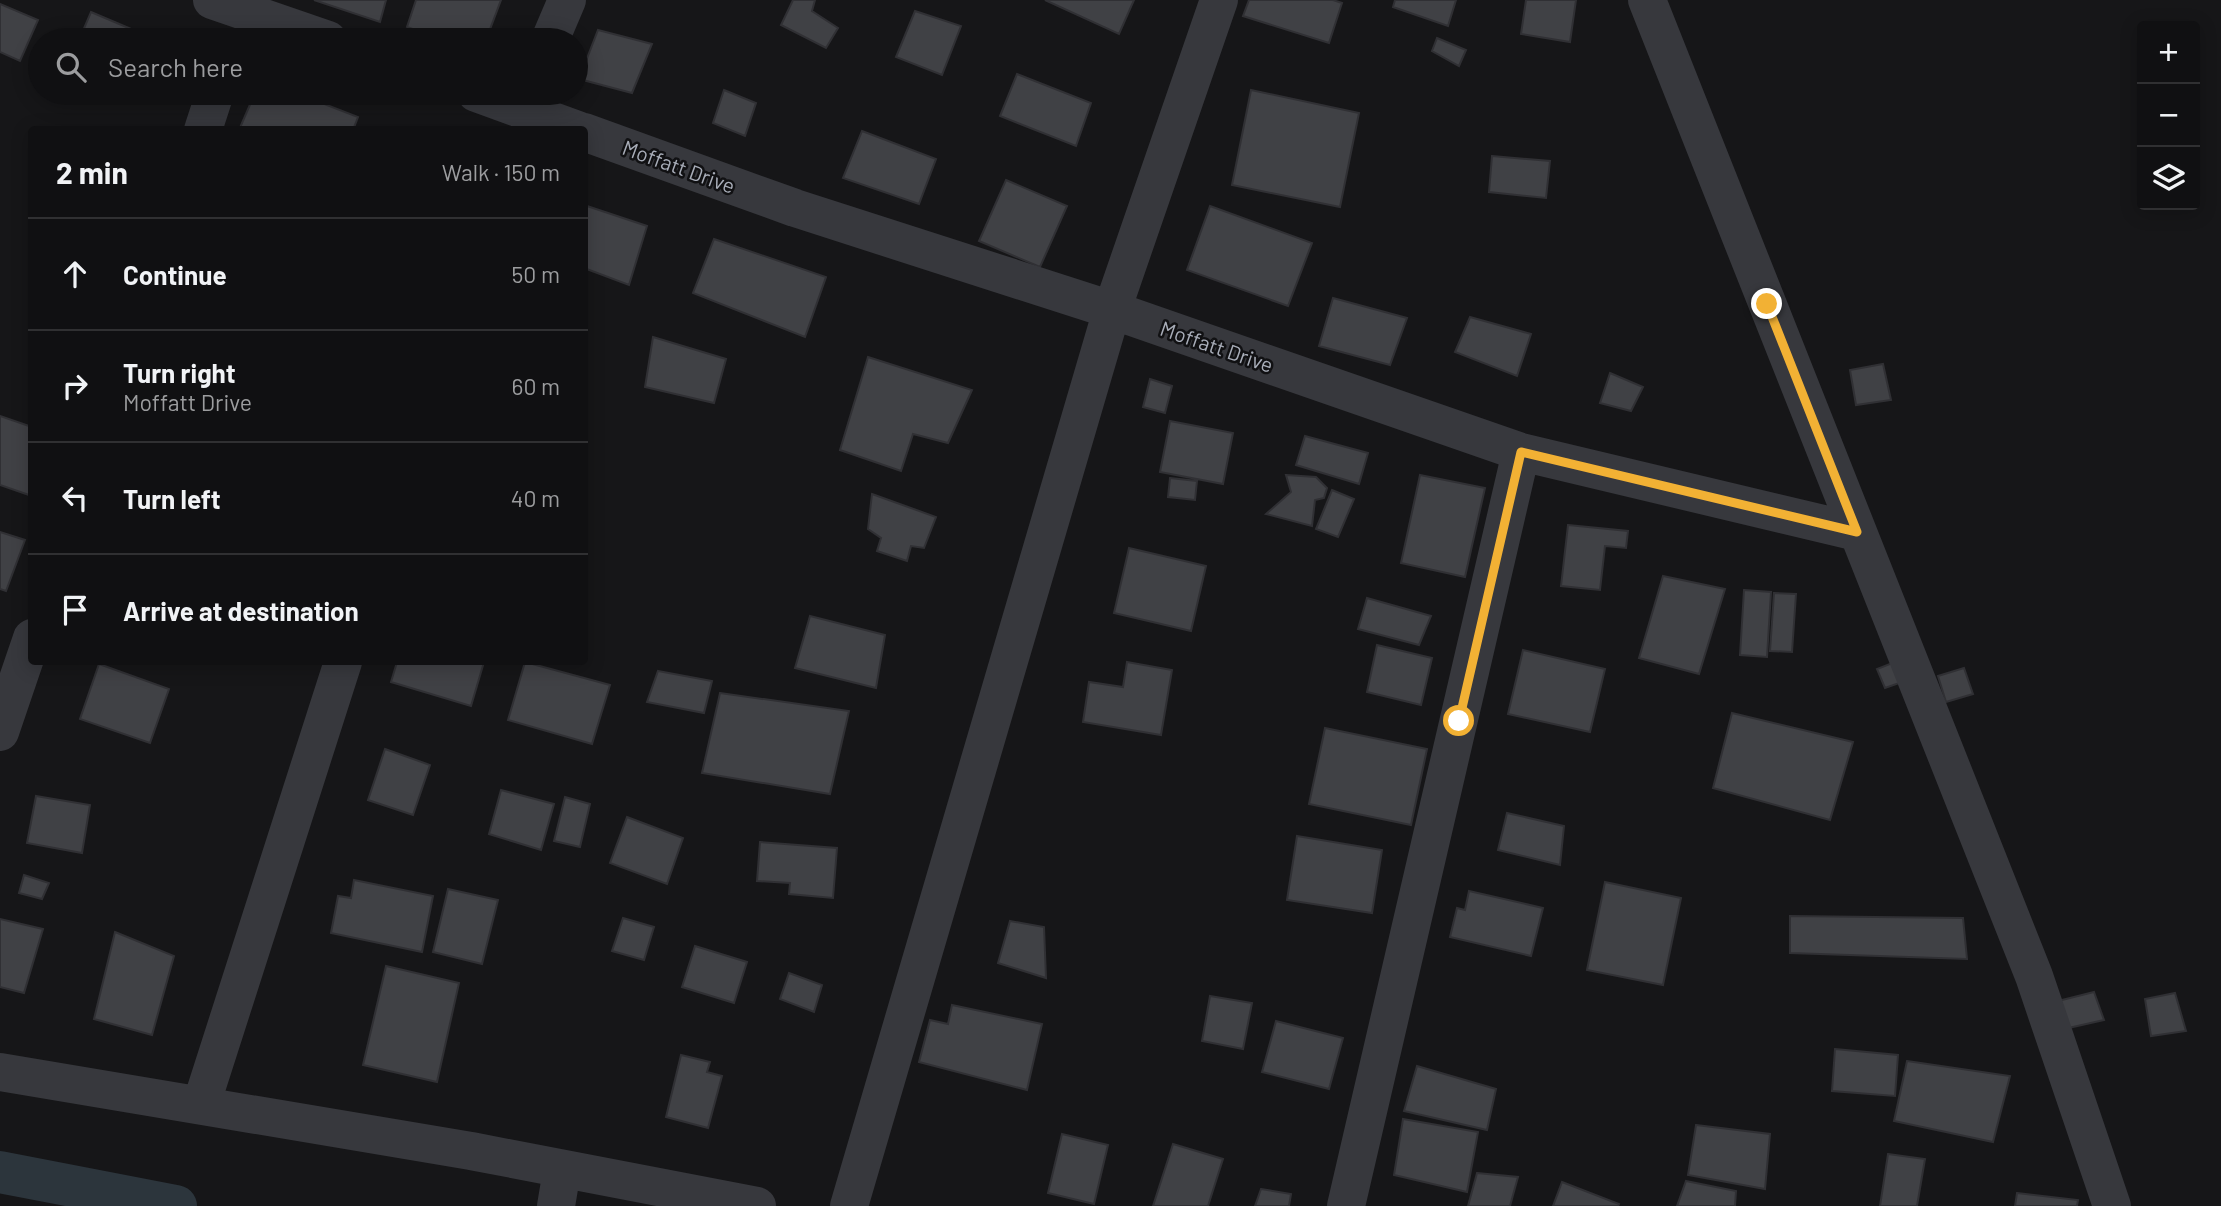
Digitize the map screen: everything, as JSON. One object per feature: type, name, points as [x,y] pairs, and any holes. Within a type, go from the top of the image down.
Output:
[{"type":"street","points":[[555,28],[567,0]]},
{"type":"street","points":[[849,1206],[1112,310],[1219,0]]},
{"type":"street","points":[[1647,0],[2034,976],[2112,1206]]},
{"type":"street","points":[[234,13],[286,28]]},
{"type":"street","points":[[204,126],[211,105]]},
{"type":"street","points":[[521,110],[567,126]]},
{"type":"street","name":"Moffatt Drive","points":[[588,133],[795,208],[1112,310],[1521,452],[1857,532]]},
{"type":"street","points":[[1346,1206],[1521,452]]},
{"type":"street","points":[[0,732],[28,650]]},
{"type":"street","points":[[201,1105],[342,665]]},
{"type":"street","points":[[0,1072],[471,1151],[559,1188],[757,1206]]},
{"type":"building","points":[[314,0],[386,0],[380,22]]},
{"type":"building","points":[[416,0],[501,0],[490,28],[407,27]]},
{"type":"building","points":[[793,0],[815,0],[812,11],[838,28],[826,48],[781,25]]},
{"type":"building","points":[[1045,0],[1134,0],[1119,34]]},
{"type":"building","points":[[1249,0],[1333,0],[1342,3],[1329,43],[1243,16]]},
{"type":"building","points":[[1395,0],[1456,0],[1448,26],[1393,7]]},
{"type":"building","points":[[1526,0],[1576,0],[1570,42],[1521,34]]},
{"type":"building","points":[[0,4],[38,20],[34,28],[28,28],[28,43],[20,61],[0,52]]},
{"type":"building","points":[[915,11],[961,26],[942,75],[896,57]]},
{"type":"building","points":[[91,12],[129,28],[84,28]]},
{"type":"building","points":[[598,30],[652,44],[632,93],[588,81],[588,56]]},
{"type":"building","points":[[1437,38],[1466,50],[1459,66],[1432,51]]},
{"type":"building","points":[[1017,74],[1091,103],[1076,146],[1000,116]]},
{"type":"building","points":[[724,90],[756,103],[745,136],[713,123]]},
{"type":"building","points":[[1251,90],[1359,113],[1340,207],[1232,185]]},
{"type":"building","points":[[250,105],[327,105],[358,117],[355,126],[241,126]]},
{"type":"building","points":[[862,131],[936,159],[919,204],[843,178]]},
{"type":"building","points":[[1492,156],[1550,161],[1546,198],[1489,192]]},
{"type":"building","points":[[1006,180],[1067,206],[1040,267],[979,241]]},
{"type":"building","points":[[588,206],[647,226],[629,285],[588,270]]},
{"type":"building","points":[[1210,206],[1312,243],[1288,306],[1187,270]]},
{"type":"building","points":[[714,239],[826,277],[805,337],[693,293]]},
{"type":"building","points":[[1333,298],[1407,318],[1390,365],[1319,346]]},
{"type":"building","points":[[1470,317],[1531,334],[1517,376],[1455,352]]},
{"type":"building","points":[[653,337],[726,359],[714,403],[645,387]]},
{"type":"building","points":[[868,357],[972,390],[948,443],[913,434],[901,471],[840,450]]},
{"type":"building","points":[[1883,364],[1891,400],[1856,405],[1850,370]]},
{"type":"building","points":[[1610,373],[1643,387],[1631,411],[1600,403]]},
{"type":"building","points":[[1150,379],[1172,386],[1165,413],[1143,407]]},
{"type":"building","points":[[0,416],[28,426],[28,495],[0,485]]},
{"type":"building","points":[[1170,421],[1233,433],[1223,484],[1160,472]]},
{"type":"building","points":[[1305,436],[1368,453],[1359,484],[1296,465]]},
{"type":"building","points":[[1286,475],[1316,477],[1327,488],[1324,498],[1315,500],[1312,526],[1266,514],[1291,492]]},
{"type":"building","points":[[1420,475],[1485,488],[1465,577],[1401,563]]},
{"type":"building","points":[[1170,478],[1197,481],[1195,500],[1168,497]]},
{"type":"building","points":[[1332,490],[1354,499],[1338,537],[1316,529]]},
{"type":"building","points":[[872,494],[936,517],[924,548],[911,546],[907,561],[877,551],[881,538],[868,529]]},
{"type":"building","points":[[1568,525],[1628,531],[1626,548],[1605,546],[1600,590],[1561,586]]},
{"type":"building","points":[[0,532],[25,540],[6,591],[0,589]]},
{"type":"building","points":[[1129,548],[1206,566],[1191,631],[1114,613]]},
{"type":"building","points":[[1663,576],[1725,589],[1699,674],[1639,658]]},
{"type":"building","points":[[1744,590],[1771,592],[1767,657],[1740,655]]},
{"type":"building","points":[[1774,593],[1796,594],[1792,652],[1770,651]]},
{"type":"building","points":[[1367,598],[1431,616],[1419,645],[1358,629]]},
{"type":"building","points":[[810,616],[885,635],[876,688],[795,668]]},
{"type":"building","points":[[1377,645],[1432,658],[1421,705],[1367,692]]},
{"type":"building","points":[[1523,650],[1605,669],[1590,732],[1508,714]]},
{"type":"building","points":[[1900,660],[1908,680],[1885,688],[1877,669]]},
{"type":"building","points":[[1127,662],[1172,670],[1161,735],[1083,722],[1089,682],[1123,687]]},
{"type":"building","points":[[99,665],[169,689],[150,743],[80,719]]},
{"type":"building","points":[[396,665],[483,665],[471,706],[391,682]]},
{"type":"building","points":[[524,665],[536,665],[610,685],[592,744],[508,720]]},
{"type":"building","points":[[1964,668],[1973,694],[1946,702],[1938,676]]},
{"type":"building","points":[[658,671],[712,681],[704,713],[647,702]]},
{"type":"building","points":[[720,693],[849,711],[830,794],[702,773]]},
{"type":"building","points":[[1732,713],[1853,742],[1830,820],[1713,788]]},
{"type":"building","points":[[1325,728],[1427,749],[1411,825],[1309,804]]},
{"type":"building","points":[[385,749],[430,765],[413,815],[368,800]]},
{"type":"building","points":[[501,790],[554,804],[541,850],[489,834]]},
{"type":"building","points":[[36,796],[90,805],[82,853],[27,843]]},
{"type":"building","points":[[565,797],[590,804],[580,847],[554,841]]},
{"type":"building","points":[[1507,813],[1564,826],[1560,865],[1498,850]]},
{"type":"building","points":[[627,817],[683,838],[667,884],[610,863]]},
{"type":"building","points":[[1297,836],[1382,850],[1372,913],[1287,900]]},
{"type":"building","points":[[760,842],[837,848],[833,898],[789,894],[790,883],[757,881]]},
{"type":"building","points":[[24,875],[49,883],[42,899],[19,893]]},
{"type":"building","points":[[354,880],[433,896],[422,952],[331,933],[338,896],[351,898]]},
{"type":"building","points":[[1605,882],[1681,898],[1663,985],[1587,970]]},
{"type":"building","points":[[448,889],[498,900],[482,964],[433,952]]},
{"type":"building","points":[[1469,891],[1543,908],[1531,956],[1450,937],[1457,908],[1465,910]]},
{"type":"building","points":[[1790,916],[1963,918],[1967,959],[1790,953]]},
{"type":"building","points":[[623,918],[654,927],[644,960],[612,951]]},
{"type":"building","points":[[0,919],[43,929],[24,993],[0,987]]},
{"type":"building","points":[[1010,921],[1044,927],[1046,978],[998,963]]},
{"type":"building","points":[[115,932],[174,956],[152,1035],[94,1019]]},
{"type":"building","points":[[695,946],[747,962],[734,1003],[682,987]]},
{"type":"building","points":[[386,966],[459,983],[437,1082],[363,1065]]},
{"type":"building","points":[[789,973],[822,985],[814,1012],[780,999]]},
{"type":"building","points":[[2094,992],[2104,1020],[2064,1029],[2058,1001]]},
{"type":"building","points":[[2175,993],[2186,1031],[2151,1036],[2145,999]]},
{"type":"building","points":[[1210,996],[1252,1003],[1243,1049],[1202,1041]]},
{"type":"building","points":[[952,1005],[1042,1024],[1027,1090],[919,1062],[930,1020],[948,1024]]},
{"type":"building","points":[[1276,1021],[1343,1038],[1329,1089],[1262,1072]]},
{"type":"building","points":[[1835,1049],[1898,1055],[1895,1096],[1832,1091]]},
{"type":"building","points":[[681,1055],[710,1062],[707,1072],[722,1076],[708,1128],[666,1117]]},
{"type":"building","points":[[1907,1061],[2010,1076],[1993,1142],[1894,1121]]},
{"type":"building","points":[[1417,1066],[1496,1089],[1487,1130],[1404,1111]]},
{"type":"building","points":[[1403,1119],[1478,1132],[1467,1192],[1394,1175]]},
{"type":"building","points":[[1696,1125],[1770,1134],[1765,1189],[1688,1175]]},
{"type":"building","points":[[1062,1134],[1108,1145],[1094,1204],[1048,1193]]},
{"type":"building","points":[[1173,1144],[1223,1159],[1208,1206],[1153,1206]]},
{"type":"building","points":[[1888,1154],[1925,1159],[1917,1206],[1880,1206]]},
{"type":"building","points":[[1477,1173],[1518,1177],[1510,1206],[1468,1206]]},
{"type":"building","points":[[1686,1181],[1736,1191],[1735,1206],[1677,1206]]},
{"type":"building","points":[[1562,1182],[1619,1204],[1553,1206]]},
{"type":"building","points":[[1261,1189],[1291,1194],[1289,1206],[1255,1206]]},
{"type":"building","points":[[2017,1193],[2078,1200],[2077,1206],[2015,1206]]},
{"type":"waterway","points":[[0,1172],[176,1206]]},
{"type":"route","points":[[1459,721],[1521,452],[1857,532],[1767,304]]}]
